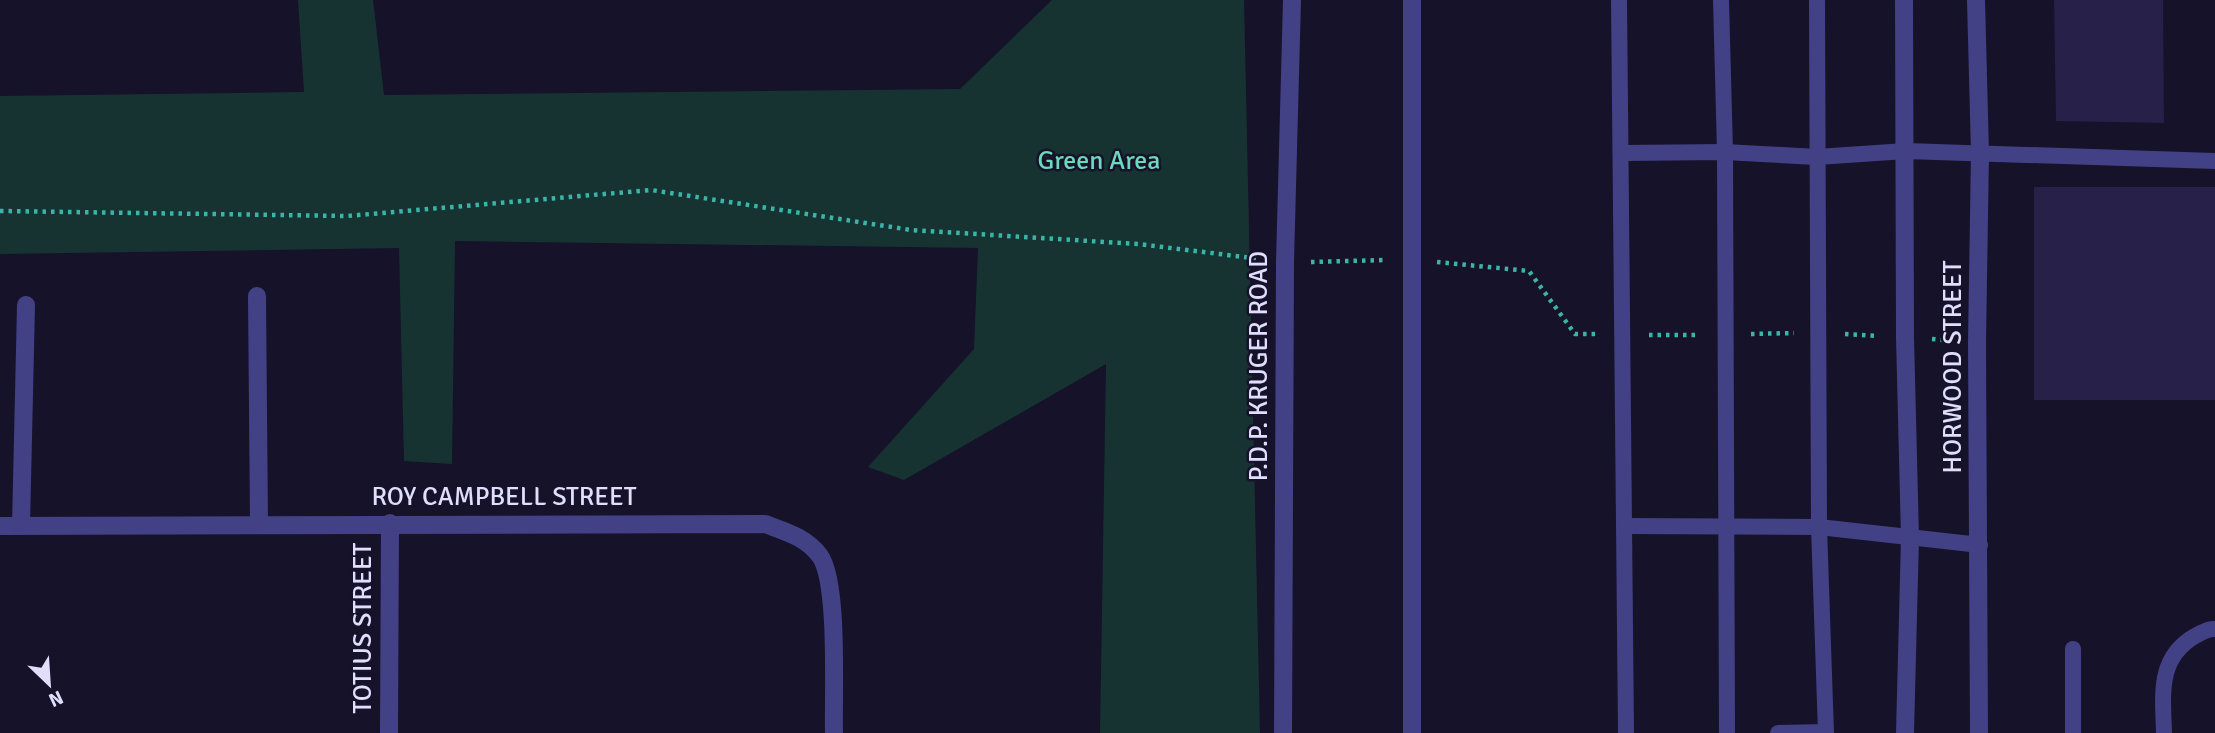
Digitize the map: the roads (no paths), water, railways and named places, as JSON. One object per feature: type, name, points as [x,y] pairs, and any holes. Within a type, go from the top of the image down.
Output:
[{"type":"street","name":"P.D.P. KRUGER ROAD","points":[[1283,733],[1285,262],[1292,0]]},
{"type":"street","points":[[1412,0],[1412,733]]},
{"type":"street","points":[[1904,0],[1905,337],[1910,538],[1905,733]]},
{"type":"street","name":"HORWOOD STREET","points":[[1976,0],[1980,153],[1977,342],[1979,733]]},
{"type":"street","points":[[257,296],[260,524]]},
{"type":"street","points":[[21,526],[26,305]]},
{"type":"street","name":"TOTIUS STREET","points":[[389,733],[390,523]]},
{"type":"street","name":"ROY CAMPBELL STREET","points":[[0,526],[765,524],[801,538],[821,558],[829,587],[834,733]]},
{"type":"lane","points":[[1619,0],[1623,153],[1626,733]]},
{"type":"lane","points":[[1721,0],[1725,152],[1727,733]]},
{"type":"lane","points":[[1778,733],[1826,733],[1819,527],[1817,0]]},
{"type":"lane","points":[[1623,153],[1725,152],[1817,157],[1906,151],[2215,161]]},
{"type":"lane","points":[[1625,526],[1819,527],[1980,545]]},
{"type":"lane","points":[[2164,733],[2162,676],[2181,644],[2209,628],[2215,629]]},
{"type":"lane","points":[[2073,649],[2073,733]]},
{"type":"park label","name":"Green Area","points":[[1099,161]]}]
